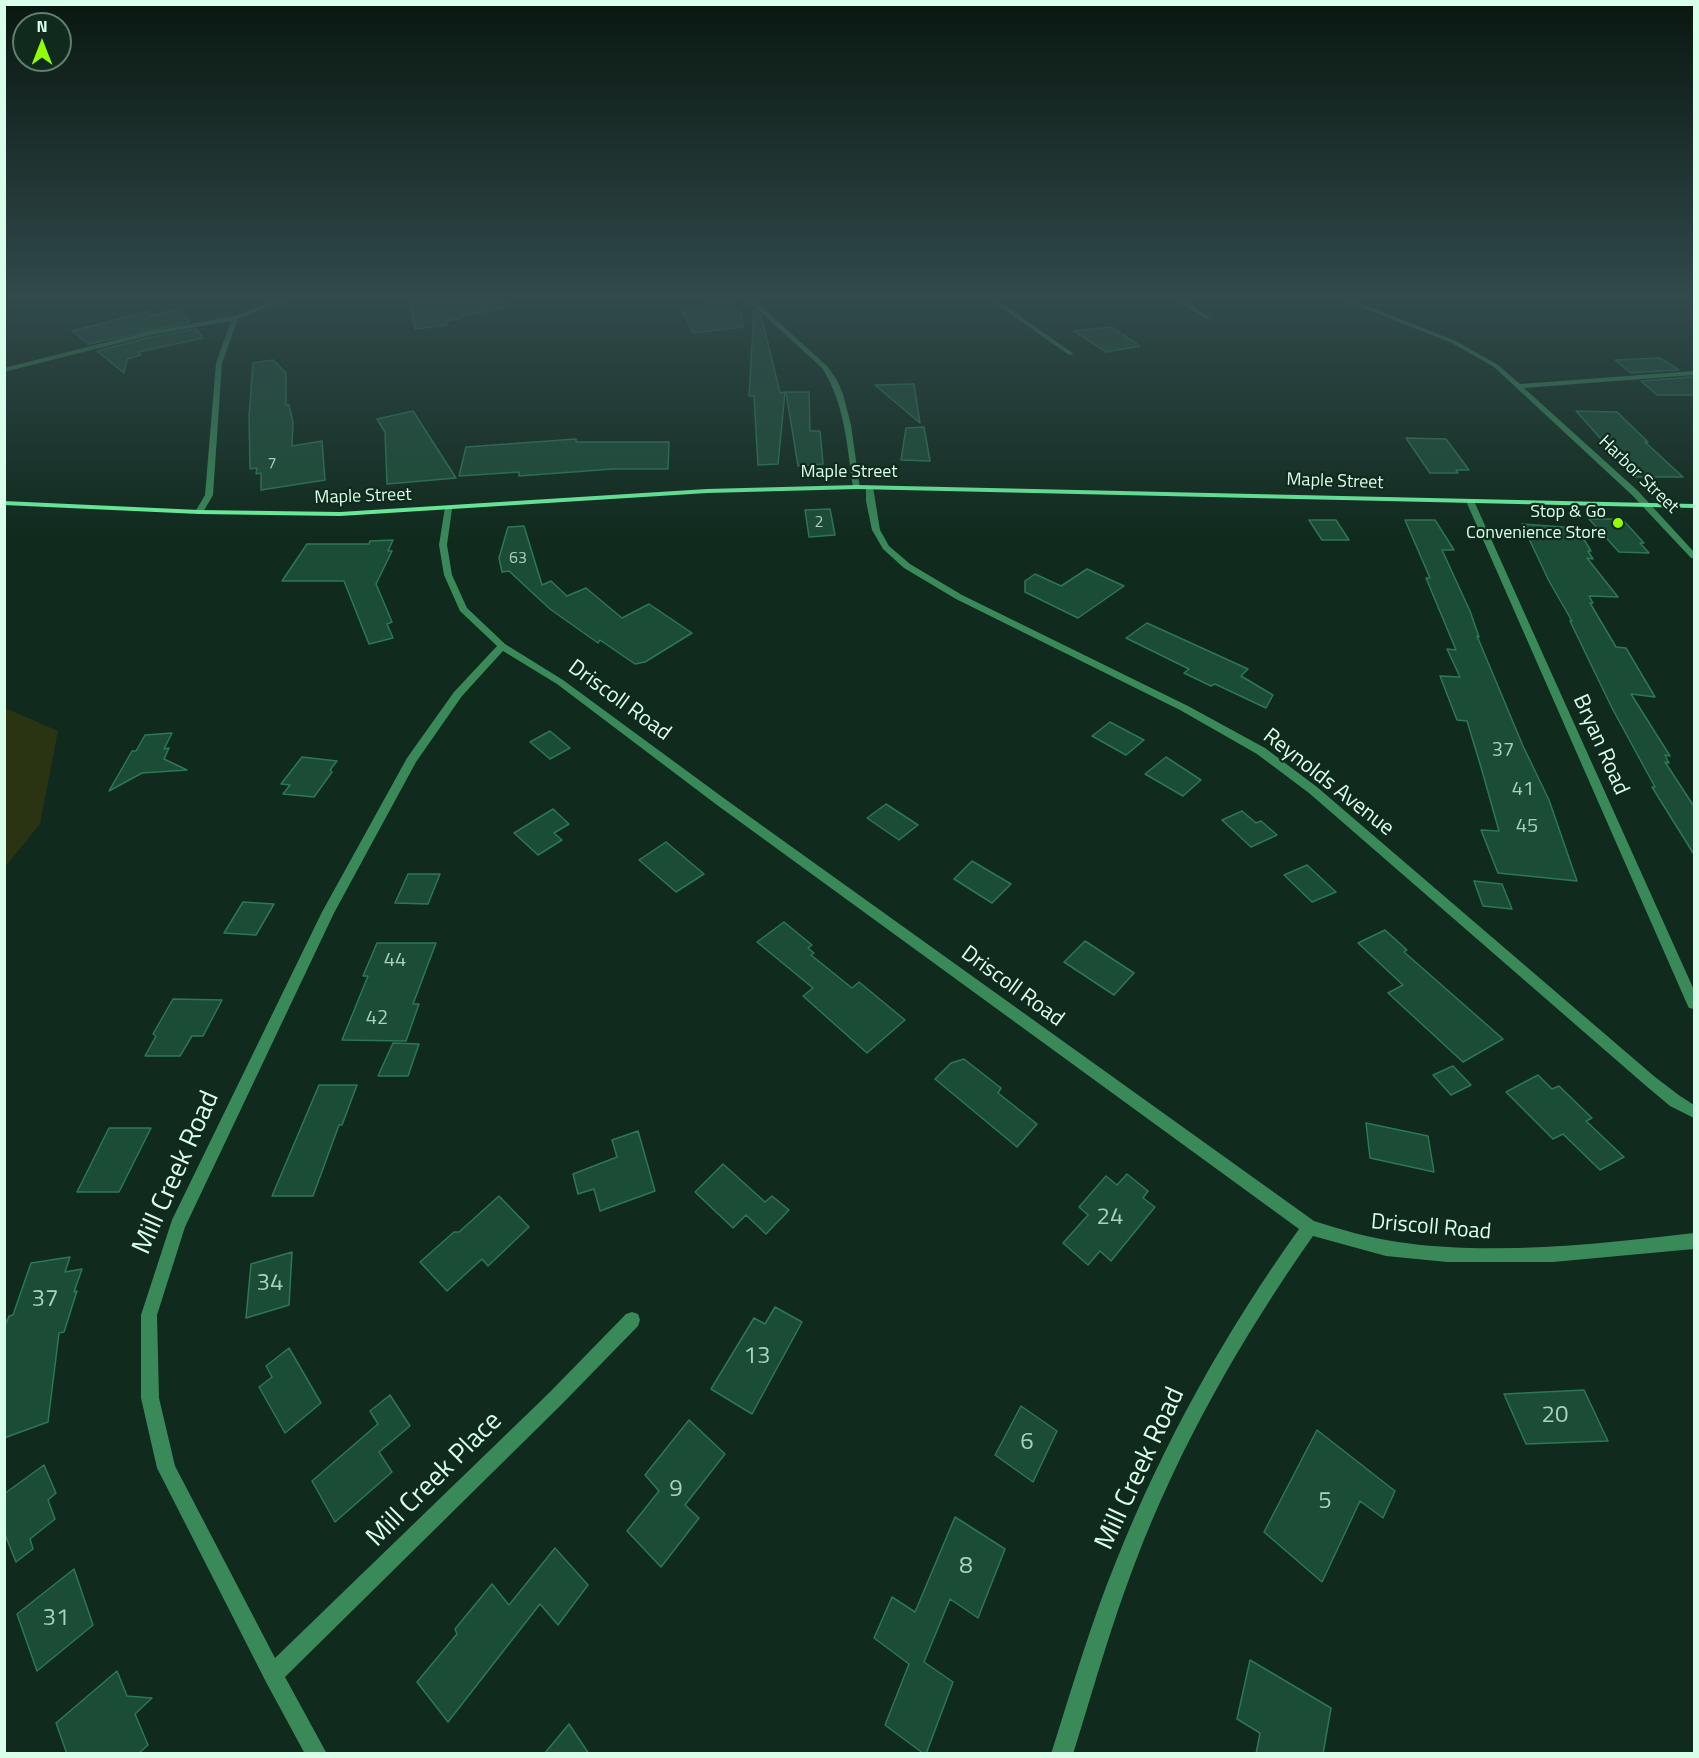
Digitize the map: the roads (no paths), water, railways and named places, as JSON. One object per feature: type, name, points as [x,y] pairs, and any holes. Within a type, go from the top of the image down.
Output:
[{"type":"street","points":[[199,512],[209,495],[218,379]]},
{"type":"street","name":"Reynolds Avenue","points":[[833,379],[847,421],[863,487],[870,501],[876,530],[886,547],[907,567],[959,597],[1184,708],[1261,752],[1313,790],[1650,1081],[1695,1112]]},
{"type":"street","name":"Harbor Street","points":[[1512,379],[1648,506],[1695,556]]},
{"type":"street","points":[[1521,386],[1614,379]]},
{"type":"street","name":"Maple Street","points":[[4,502],[199,512],[340,514],[695,492],[863,487],[1695,506]]},
{"type":"street","name":"Bryan Road","points":[[1470,501],[1695,1004]]},
{"type":"street","name":"Driscoll Road","points":[[448,509],[443,545],[448,575],[464,609],[502,646],[560,682],[749,822],[1310,1227],[1355,1242],[1410,1251],[1498,1256],[1695,1241]]},
{"type":"street","name":"Mill Creek Road","points":[[317,1754],[273,1676],[166,1468],[150,1398],[149,1315],[178,1225],[328,912],[411,761],[458,694],[502,646]]},
{"type":"street","name":"Mill Creek Road","points":[[1062,1754],[1126,1560],[1177,1449],[1221,1364],[1285,1260],[1310,1227]]},
{"type":"street","name":"Mill Creek Place","points":[[273,1676],[632,1320]]},
{"type":"place","name":"Stop & Go Convenience Store","points":[[1618,523]]}]
